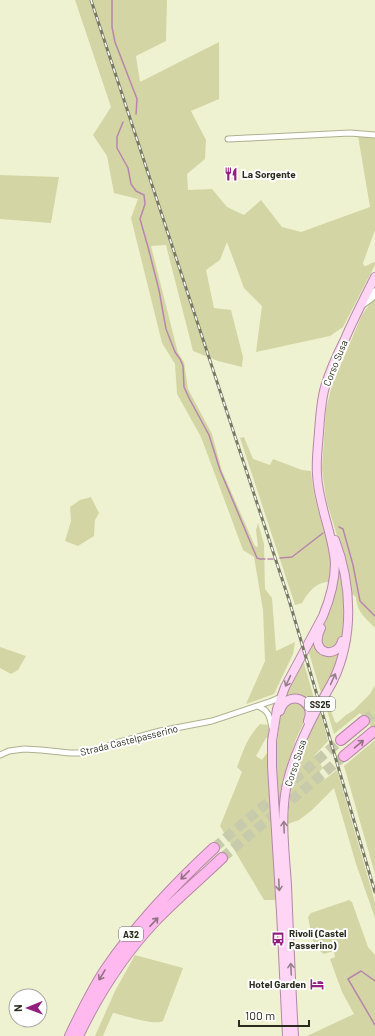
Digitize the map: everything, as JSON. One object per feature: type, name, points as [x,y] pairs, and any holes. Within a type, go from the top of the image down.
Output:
[{"type":"highway","points":[[341,740],[364,721]]},
{"type":"highway","points":[[344,756],[373,732]]},
{"type":"highway","name":"A32","points":[[70,1036],[105,970],[122,946],[163,898],[214,848]]},
{"type":"highway","name":"A32","points":[[78,1036],[103,988],[135,943],[155,921],[222,858]]},
{"type":"main road","name":"Corso Susa","points":[[287,1036],[272,766],[273,731],[281,697],[289,677],[323,616],[334,580],[332,547],[318,485],[317,462],[321,411],[324,389],[332,368],[375,276]]},
{"type":"main road","name":"Corso Susa","points":[[294,1036],[284,820],[285,794],[297,752],[338,668],[345,644],[348,610],[347,587],[344,570],[336,542],[322,504]]},
{"type":"main road","points":[[330,597],[329,611],[317,637],[320,648],[326,652],[334,651],[339,649],[341,646],[345,619],[348,610]]},
{"type":"main road","points":[[273,731],[278,724],[281,709],[285,702],[294,698],[304,702],[309,708],[309,718],[298,740],[297,752]]},
{"type":"street","points":[[228,139],[350,133],[375,136]]},
{"type":"street","points":[[360,306],[372,297],[375,292]]},
{"type":"street","name":"Strada Castelpasserino","points":[[0,755],[8,751],[24,749],[70,753],[93,751],[160,731],[212,721],[281,697]]},
{"type":"street","points":[[257,706],[266,711],[271,721],[273,731]]},
{"type":"green space","points":[[75,0],[167,0],[166,41],[136,56],[140,82],[219,42],[219,99],[191,111],[206,140],[205,159],[187,174],[188,190],[212,189],[227,207],[244,215],[261,200],[282,227],[301,232],[370,207],[358,136],[375,138],[375,230],[363,263],[364,266],[375,262],[375,265],[343,327],[330,336],[256,352],[262,306],[244,288],[227,242],[220,260],[206,270],[214,308],[231,310],[243,357],[242,367],[218,361],[193,351],[166,245],[151,246],[178,353],[184,362],[188,389],[212,434],[222,471],[255,546],[258,547],[256,530],[258,523],[264,544],[265,589],[272,598],[276,651],[295,642],[293,654],[274,694],[246,704],[265,661],[263,610],[254,557],[243,550],[201,437],[177,394],[175,364],[162,343],[131,218],[138,199],[114,193],[107,156],[93,135],[111,107]]},
{"type":"green space","points":[[0,175],[59,177],[51,223],[0,219]]},
{"type":"green space","points":[[375,296],[375,628],[362,614],[358,607],[356,597],[351,593],[349,575],[327,503],[322,469],[326,409],[332,385],[361,317]]},
{"type":"green space","points":[[244,437],[253,459],[270,465],[273,459],[302,470],[311,471],[316,502],[329,548],[331,572],[330,582],[321,583],[313,588],[302,603],[295,605],[240,438]]},
{"type":"green space","points":[[91,497],[99,513],[95,520],[94,536],[78,546],[65,541],[71,521],[70,507],[80,500]]},
{"type":"green space","points":[[337,572],[342,573],[344,608],[341,641],[333,650],[323,648],[319,636],[332,606]]},
{"type":"green space","points":[[315,638],[317,648],[341,648],[332,675],[322,696],[308,650]]},
{"type":"green space","points":[[0,647],[26,656],[18,670],[11,674],[0,668]]},
{"type":"green space","points":[[303,660],[316,705],[311,714],[307,702],[283,701]]},
{"type":"green space","points":[[375,685],[375,731],[360,713],[334,734],[326,707],[329,706],[335,722],[337,723],[354,710],[370,694]]},
{"type":"green space","points":[[291,701],[301,703],[307,711],[305,720],[292,752],[279,806],[277,800],[275,756],[281,714]]},
{"type":"green space","points":[[320,711],[328,741],[314,756],[323,768],[318,773],[324,780],[337,770],[375,902],[375,918],[356,864],[334,788],[311,811],[299,820],[288,824],[290,794],[293,779],[307,738]]},
{"type":"green space","points":[[260,724],[269,725],[268,738],[266,738],[256,756],[262,760],[267,754],[276,900],[264,900],[220,826],[242,772],[237,767],[246,744]]},
{"type":"green space","points":[[375,740],[375,874],[344,766]]},
{"type":"green space","points":[[349,900],[352,902],[368,947],[375,955],[375,1036],[307,1036],[354,1014],[342,992],[330,959],[335,957],[334,951],[324,954],[316,947],[312,938],[308,917],[311,913]]},
{"type":"green space","points":[[135,955],[183,968],[163,1021],[146,1021],[113,1013],[103,1036],[95,1036],[115,991]]},
{"type":"waterway","points":[[112,0],[112,27],[115,42],[137,99],[136,114]]},
{"type":"waterway","points":[[123,122],[117,137],[117,148],[128,168],[131,184],[136,191],[144,195],[145,204],[140,219],[159,290],[166,329],[175,352],[183,366],[184,387],[209,435],[220,470],[257,558],[265,559]]},
{"type":"waterway","points":[[339,527],[343,529],[353,565],[360,601],[375,616]]},
{"type":"waterway","points":[[280,558],[292,557],[323,533]]},
{"type":"waterway","points":[[268,559],[273,559]]},
{"type":"waterway","points":[[375,981],[361,971],[348,979],[375,1025]]},
{"type":"tunnel","points":[[364,721],[375,712]]},
{"type":"tunnel","points":[[214,848],[341,740]]},
{"type":"tunnel","points":[[222,858],[344,756]]},
{"type":"railway","points":[[91,0],[289,600],[375,892]]},
{"type":"place","name":"La Sorgente","points":[[231,174]]},
{"type":"place","name":"Rivoli (Castel Passerino)","points":[[278,939]]},
{"type":"place","name":"Hotel Garden","points":[[317,984]]}]
